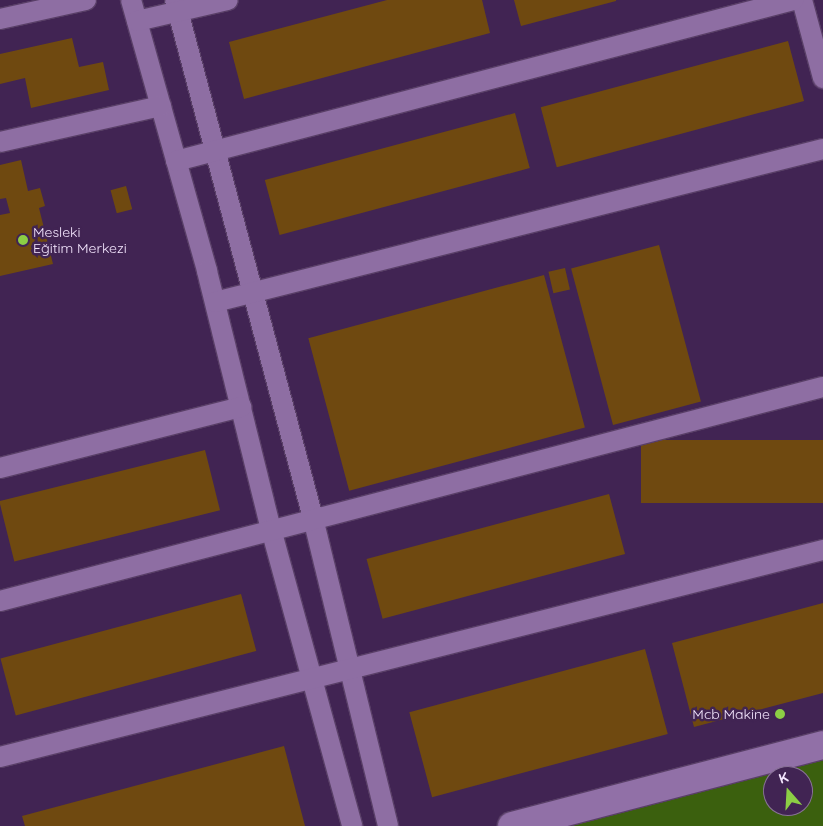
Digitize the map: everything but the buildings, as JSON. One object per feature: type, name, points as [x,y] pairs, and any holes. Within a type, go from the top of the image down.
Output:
[{"type":"street","points":[[0,19],[86,0]]},
{"type":"street","points":[[131,0],[215,302],[271,529],[352,826]]},
{"type":"street","points":[[137,21],[177,6],[228,0]]},
{"type":"street","points":[[176,161],[792,0]]},
{"type":"street","points":[[802,0],[817,28],[823,78]]},
{"type":"street","points":[[177,6],[250,292],[312,518],[388,826]]},
{"type":"street","points":[[0,142],[161,106]]},
{"type":"street","points":[[215,302],[823,149]]},
{"type":"street","points":[[0,601],[312,518],[823,387]]},
{"type":"street","points":[[0,468],[241,407]]},
{"type":"street","points":[[0,757],[823,550]]},
{"type":"street","points":[[512,826],[823,745]]},
{"type":"green space","points":[[823,757],[823,826],[558,826],[763,773],[763,816],[813,816],[813,766],[788,766]]},
{"type":"place","name":"Mesleki Eğitim Merkezi","points":[[23,240]]},
{"type":"place","name":"Mcb Makine","points":[[780,714]]}]
